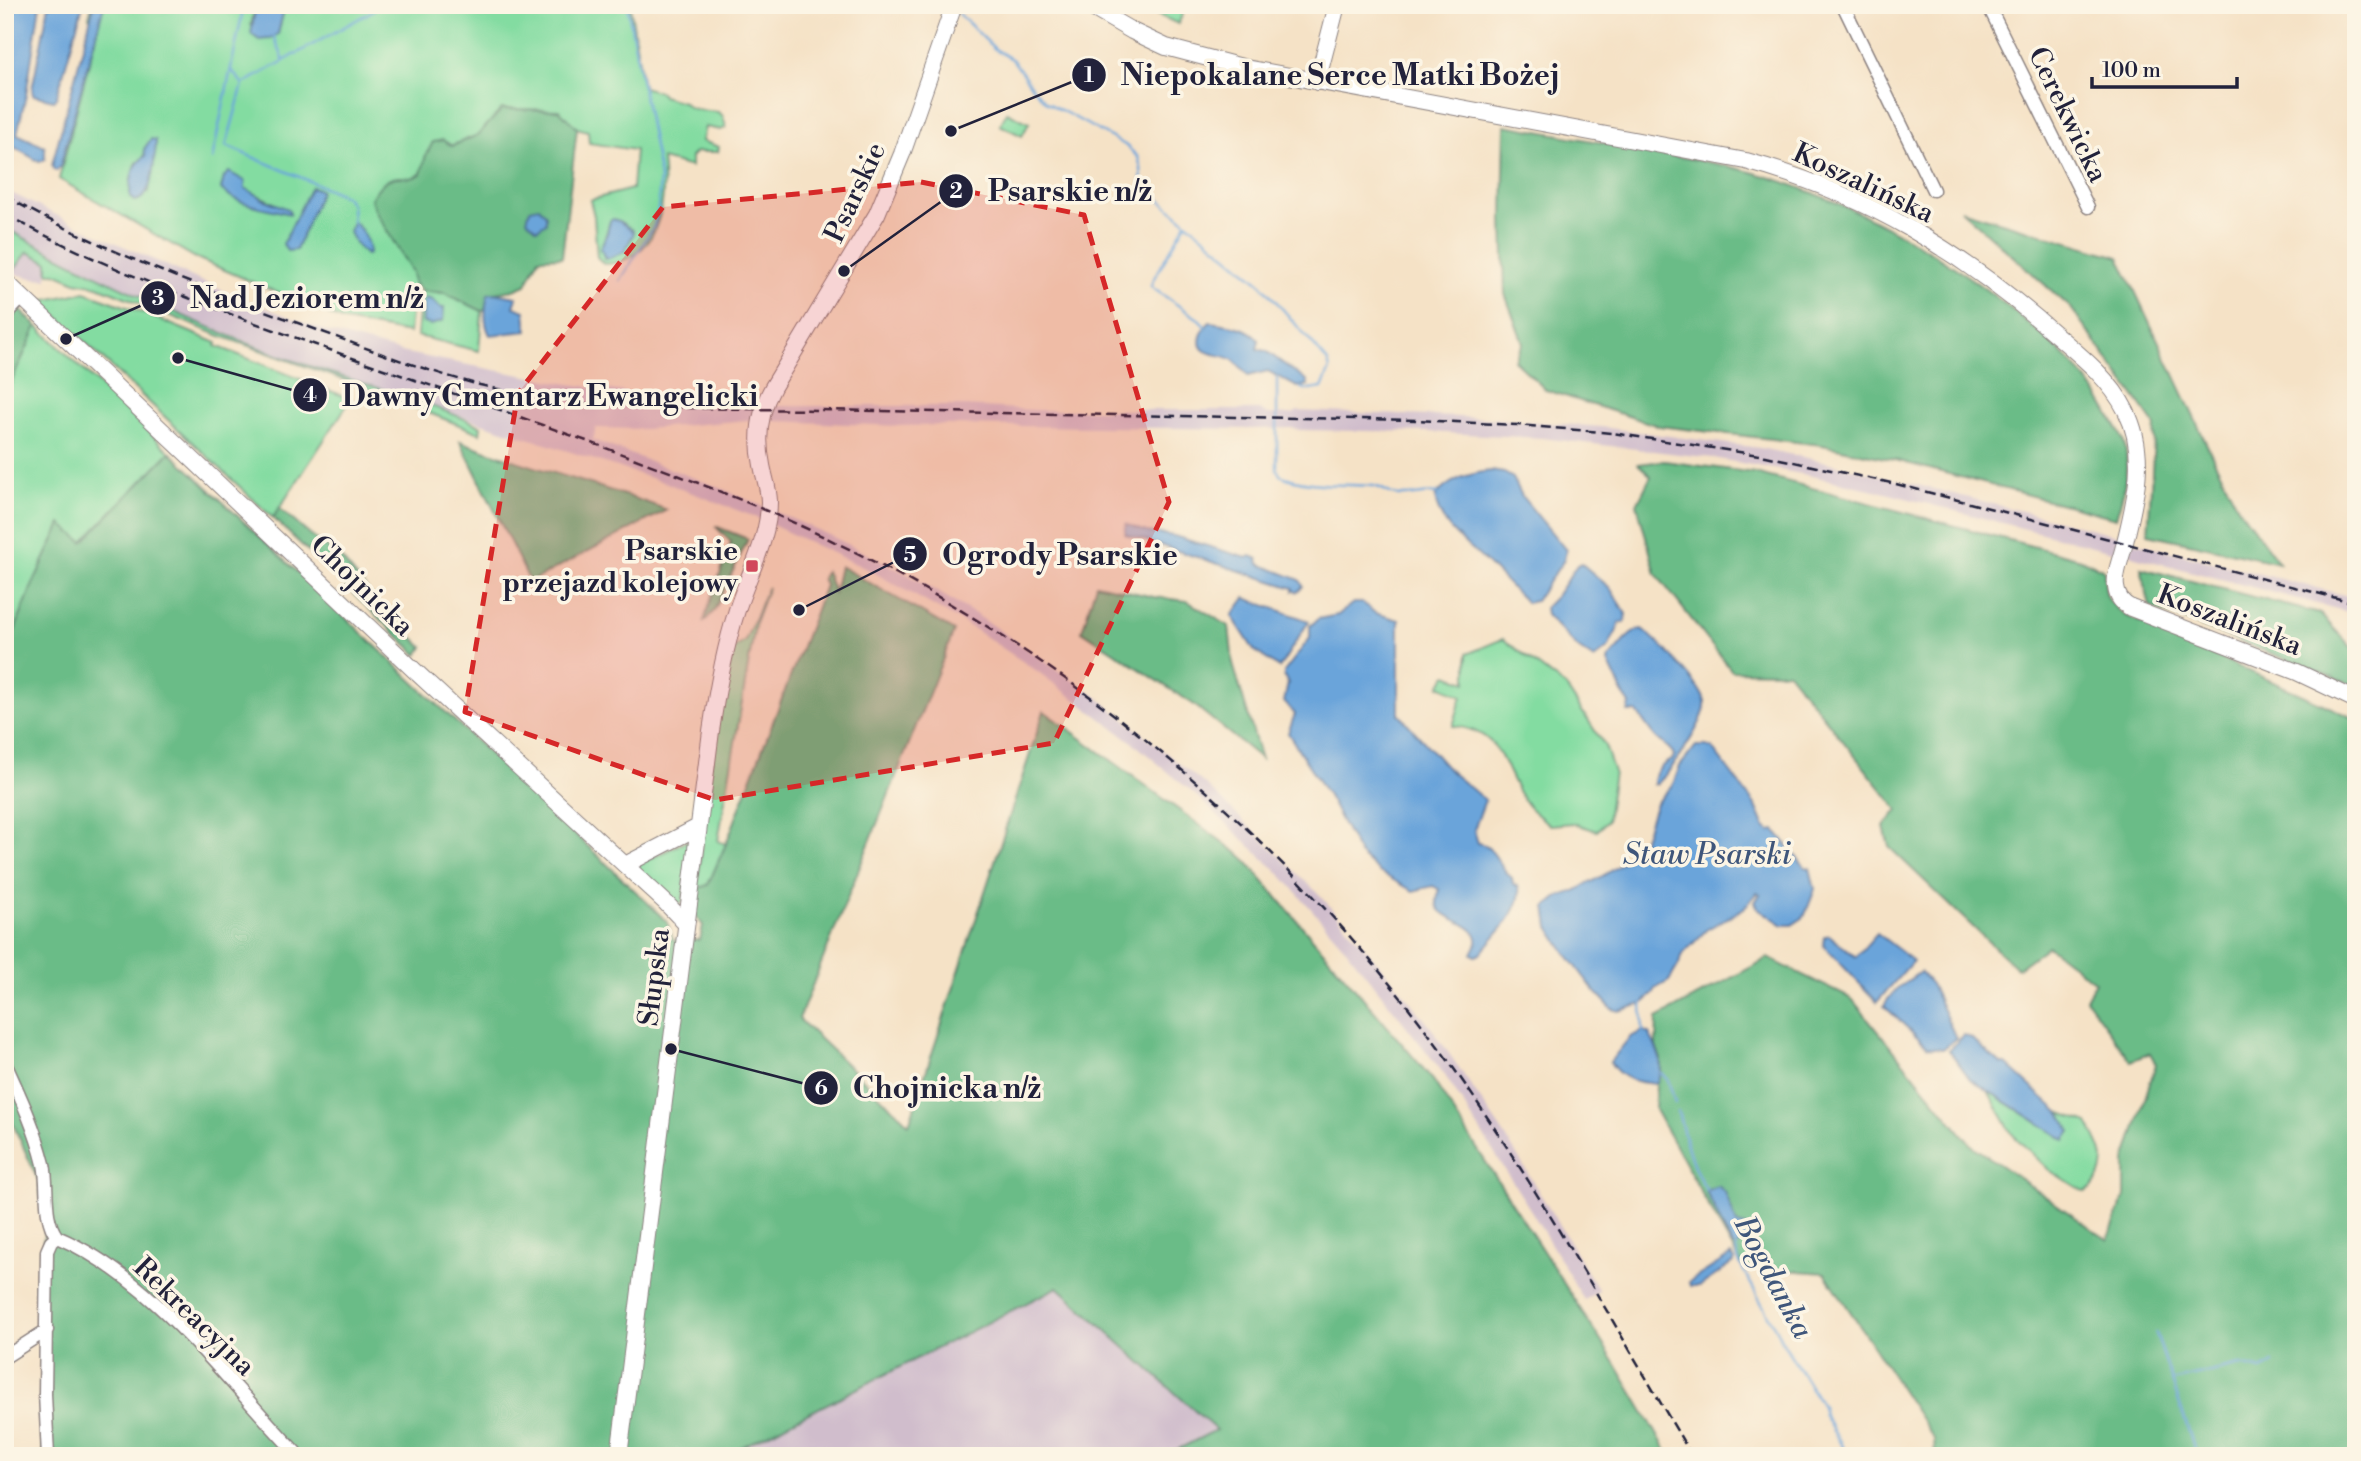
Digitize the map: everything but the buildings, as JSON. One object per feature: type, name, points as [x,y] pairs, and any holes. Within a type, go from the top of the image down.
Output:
[{"type":"street","name":"Psarskie","points":[[768,511],[768,494],[759,442],[760,420],[765,405],[877,214],[902,154],[954,5]]},
{"type":"street","name":"Koszalińska","points":[[1087,5],[1166,47],[1246,68],[1757,164],[1839,193],[1944,248],[1994,282],[2084,359],[2111,387],[2127,413],[2136,443],[2138,476],[2133,513],[2116,579],[2117,594],[2123,603],[2307,677],[2356,700]]},
{"type":"street","points":[[1317,82],[1337,5]]},
{"type":"street","points":[[1843,5],[1933,190]]},
{"type":"street","name":"Cerekwicka","points":[[1988,5],[2088,207]]},
{"type":"street","name":"Chojnicka","points":[[5,282],[686,924]]},
{"type":"street","points":[[5,316],[22,298]]},
{"type":"street","name":"Słupska","points":[[619,1456],[711,731],[726,646],[764,537],[768,511]]},
{"type":"street","points":[[625,865],[698,827]]},
{"type":"street","points":[[5,1063],[27,1110],[37,1141],[44,1167],[51,1228],[57,1237],[47,1251],[45,1394],[48,1456]]},
{"type":"street","name":"Rekreacyjna","points":[[57,1237],[104,1264],[145,1295],[199,1348],[299,1456]]},
{"type":"street","points":[[5,1357],[47,1330]]},
{"type":"highlighted area","points":[[921,182],[1084,215],[1169,502],[1054,743],[715,800],[465,712],[518,393],[663,207]]},
{"type":"shaded area","points":[[5,190],[228,293],[328,332],[406,353],[563,383],[671,399],[750,406],[1260,410],[1266,414],[1292,414],[1298,411],[1486,418],[1601,427],[1760,448],[1822,461],[2117,535],[2119,539],[2116,550],[2112,551],[1807,475],[1713,458],[1542,438],[1292,428],[898,426],[748,420],[644,429],[596,428],[593,440],[718,487],[831,536],[905,573],[977,615],[1097,697],[1207,786],[1320,895],[1435,1033],[1504,1134],[1599,1291],[1584,1300],[1444,1074],[1342,944],[1283,877],[1198,797],[1131,741],[1037,671],[969,626],[871,571],[755,517],[666,483],[280,355],[133,293],[5,228]]},
{"type":"shaded area","points":[[28,252],[48,263],[47,279],[32,278],[13,271]]},
{"type":"shaded area","points":[[2133,542],[2356,598],[2356,614],[2135,557],[2130,553]]},
{"type":"shaded area","points":[[1058,1287],[1216,1430],[1165,1456],[724,1456]]},
{"type":"green space","points":[[92,5],[256,5],[251,25],[278,34],[285,5],[630,5],[643,87],[698,110],[718,112],[723,116],[726,127],[721,130],[705,127],[702,141],[719,147],[718,152],[696,152],[691,157],[691,167],[662,159],[663,194],[656,227],[637,253],[623,260],[604,264],[597,257],[590,200],[632,189],[635,150],[589,143],[588,131],[577,128],[559,110],[502,109],[478,135],[426,155],[421,174],[410,179],[398,177],[371,199],[377,214],[412,272],[414,283],[409,333],[344,321],[194,257],[59,179],[98,28],[89,17]],"holes":[[[146,152],[153,163],[148,192],[131,179],[135,164]],[[245,181],[245,188],[290,213],[241,201]],[[610,221],[622,223],[633,230],[624,249],[605,258],[604,241]]]},
{"type":"green space","points":[[1163,5],[1187,5],[1178,24],[1158,15]]},
{"type":"green space","points":[[502,109],[559,110],[577,128],[562,257],[539,258],[526,285],[489,294],[485,311],[482,311],[445,293],[421,291],[414,283],[412,272],[377,214],[371,199],[378,188],[389,179],[411,178],[421,174],[433,142],[443,140],[452,146],[478,135]]},
{"type":"green space","points":[[1007,112],[1029,123],[1022,136],[1000,125]]},
{"type":"green space","points":[[1505,125],[1760,174],[1845,207],[1945,261],[1976,282],[2047,339],[2077,369],[2102,403],[2126,449],[2126,479],[2116,518],[1899,461],[1822,445],[1659,426],[1546,390],[1514,360],[1523,343],[1505,294]]},
{"type":"green space","points":[[1961,210],[2119,257],[2238,507],[2279,563],[2148,534],[2155,425],[2071,308]]},
{"type":"green space","points":[[5,228],[106,280],[210,328],[280,356],[457,416],[481,426],[480,433],[358,385],[218,335],[98,286],[48,273],[48,262],[28,252],[14,270],[5,260]]},
{"type":"green space","points":[[421,291],[445,293],[482,311],[479,351],[417,336]]},
{"type":"green space","points":[[85,292],[141,312],[217,343],[216,346],[351,399],[273,518],[41,301]]},
{"type":"green space","points":[[17,307],[37,326],[5,395],[5,321]]},
{"type":"green space","points":[[37,326],[170,452],[82,542],[61,525],[33,584],[5,656],[5,395]]},
{"type":"green space","points":[[460,441],[511,460],[667,510],[530,582]]},
{"type":"green space","points":[[170,452],[648,903],[667,922],[673,940],[700,940],[703,925],[692,913],[697,889],[708,885],[726,844],[825,585],[822,578],[826,571],[834,593],[840,566],[954,631],[799,1019],[909,1124],[1044,711],[1243,857],[1433,1080],[1615,1363],[1670,1456],[1165,1456],[1216,1430],[1058,1287],[724,1456],[43,1456],[43,1337],[39,1317],[45,1225],[39,1182],[5,1106],[5,656],[33,584],[61,524],[83,542]]},
{"type":"green space","points":[[1664,461],[1755,473],[2081,559],[2104,570],[2107,596],[2124,615],[2356,719],[2356,1456],[1935,1456],[1934,1439],[1825,1273],[1743,1267],[1655,1110],[1656,1084],[1661,1074],[1661,1059],[1656,1046],[1657,1018],[1768,958],[1852,999],[1970,1144],[2108,1240],[2125,1196],[2125,1161],[2156,1064],[2150,1053],[2131,1061],[2086,999],[2095,982],[2048,946],[2017,969],[1889,847],[1884,827],[1898,810],[1788,672],[1732,671],[1656,574],[1637,504],[1651,476],[1638,464]]},
{"type":"green space","points":[[279,508],[339,556],[384,610],[423,647],[418,655],[273,518]]},
{"type":"green space","points":[[715,526],[748,539],[714,611],[703,623],[731,542]]},
{"type":"green space","points":[[2141,568],[2320,614],[2356,652],[2356,686],[2150,607]]},
{"type":"green space","points":[[1096,584],[1154,597],[1187,601],[1229,626],[1233,664],[1261,759],[1193,704],[1082,631]]},
{"type":"green space","points":[[768,587],[756,620],[718,841],[726,844],[708,885],[697,889],[715,730],[733,649],[745,641]]},
{"type":"green space","points":[[1503,639],[1566,687],[1605,746],[1614,772],[1607,821],[1597,831],[1573,823],[1550,825],[1525,802],[1492,743],[1470,729],[1453,726],[1462,696],[1440,686],[1447,675],[1467,682],[1467,654]]},
{"type":"green space","points":[[686,841],[689,843],[683,902],[676,904],[638,870],[639,864]]},
{"type":"green space","points":[[1988,1091],[2065,1140],[2071,1131],[2059,1112],[2088,1123],[2103,1158],[2101,1173],[2093,1186],[2085,1192],[2049,1170],[2012,1134]]},
{"type":"water","points":[[5,5],[40,5],[17,134],[45,147],[45,159],[40,162],[5,142]]},
{"type":"water","points":[[49,5],[83,5],[56,99],[53,100],[33,95],[32,89]]},
{"type":"water","points":[[94,5],[104,5],[60,167],[56,171],[52,165]]},
{"type":"water","points":[[256,5],[285,5],[278,34],[269,39],[259,40],[251,34]]},
{"type":"water","points":[[151,139],[156,140],[156,146],[149,187],[141,199],[134,201],[130,197],[132,174],[145,156],[144,149]]},
{"type":"water","points":[[229,172],[245,181],[245,188],[288,209],[290,214],[245,203],[228,195],[221,189],[224,177]]},
{"type":"water","points":[[311,187],[320,190],[319,196],[296,250],[287,251],[283,244]]},
{"type":"water","points":[[539,207],[546,215],[546,223],[537,229],[527,220],[530,209]]},
{"type":"water","points":[[613,219],[634,233],[624,252],[607,259],[600,249]]},
{"type":"water","points":[[353,222],[365,236],[369,254],[363,253],[349,232]]},
{"type":"water","points":[[488,294],[517,297],[514,307],[525,311],[527,331],[490,335],[485,310]]},
{"type":"water","points":[[425,298],[444,308],[443,321],[431,325],[423,323]]},
{"type":"water","points":[[1210,322],[1250,332],[1259,341],[1257,349],[1266,351],[1307,381],[1308,385],[1297,387],[1268,371],[1248,376],[1233,360],[1206,351],[1200,343],[1204,328]]},
{"type":"water","points":[[1491,471],[1513,478],[1523,498],[1566,550],[1564,560],[1535,601],[1527,603],[1458,537],[1438,509],[1435,497],[1446,486],[1468,476]]},
{"type":"water","points":[[1126,524],[1247,558],[1251,556],[1258,559],[1259,564],[1300,580],[1303,586],[1298,592],[1293,591],[1293,588],[1125,534]]},
{"type":"water","points":[[1581,563],[1610,588],[1626,614],[1625,622],[1619,623],[1609,647],[1594,659],[1578,648],[1546,615],[1545,607]]},
{"type":"water","points":[[1245,598],[1309,621],[1279,668],[1254,650],[1232,616]]},
{"type":"water","points":[[1353,603],[1363,603],[1375,613],[1399,620],[1399,714],[1451,772],[1485,800],[1474,830],[1478,843],[1493,853],[1512,878],[1513,884],[1518,886],[1518,903],[1513,912],[1476,956],[1472,954],[1477,943],[1476,935],[1471,928],[1439,909],[1437,901],[1440,890],[1433,886],[1413,891],[1379,872],[1359,854],[1328,796],[1288,733],[1295,714],[1284,702],[1288,683],[1284,672],[1310,638],[1310,626],[1318,619],[1338,615]]},
{"type":"water","points":[[1642,629],[1688,674],[1705,702],[1695,732],[1657,784],[1654,784],[1654,780],[1657,773],[1674,755],[1656,738],[1636,712],[1628,712],[1630,704],[1608,662],[1628,637]]},
{"type":"water","name":"Staw Psarski","points":[[1696,746],[1712,748],[1756,806],[1765,827],[1770,831],[1775,830],[1805,867],[1810,868],[1815,889],[1804,917],[1792,925],[1783,925],[1758,908],[1755,902],[1760,894],[1757,893],[1744,908],[1706,930],[1681,956],[1669,981],[1655,989],[1642,1004],[1619,1011],[1612,1009],[1594,990],[1549,927],[1546,907],[1558,897],[1575,891],[1611,871],[1636,852],[1642,844],[1656,803],[1673,784],[1680,766]]},
{"type":"water","points":[[1877,933],[1913,961],[1877,1002],[1823,945],[1824,937],[1829,935],[1856,957]]},
{"type":"water","points":[[1920,972],[1931,984],[1956,1038],[1943,1049],[1928,1047],[1884,1006],[1895,991]]},
{"type":"water","points":[[1643,1031],[1649,1033],[1660,1058],[1656,1084],[1630,1079],[1619,1073],[1610,1062],[1630,1037]]},
{"type":"water","points":[[1964,1035],[2001,1064],[2006,1064],[2059,1112],[2071,1131],[2065,1140],[1970,1079],[1949,1050]]},
{"type":"water","points":[[1718,1186],[1725,1192],[1737,1224],[1746,1226],[1750,1235],[1735,1247],[1731,1244],[1706,1191]]},
{"type":"water","points":[[1731,1255],[1735,1260],[1733,1263],[1700,1286],[1690,1286],[1689,1282]]},
{"type":"waterway","points":[[212,160],[244,5]]},
{"type":"waterway","points":[[620,281],[654,226],[660,178],[627,5]]},
{"type":"waterway","points":[[930,5],[942,7]]},
{"type":"waterway","points":[[231,70],[243,84],[374,10]]},
{"type":"waterway","points":[[959,14],[995,49],[1013,60],[1046,102],[1125,145],[1138,157],[1142,185],[1262,285],[1328,362],[1330,369],[1322,388],[1301,388]]},
{"type":"waterway","points":[[274,36],[284,61]]},
{"type":"waterway","points":[[243,84],[226,146],[345,196],[352,205],[353,222]]},
{"type":"waterway","points":[[1186,223],[1151,286],[1200,320],[1205,327]]},
{"type":"waterway","points":[[1277,377],[1277,469],[1280,475],[1301,482],[1373,486],[1399,496],[1438,494]]},
{"type":"waterway","name":"Bogdanka","points":[[1642,1004],[1643,1032]]},
{"type":"waterway","name":"Bogdanka","points":[[1661,1073],[1668,1080],[1675,1103]]},
{"type":"waterway","name":"Bogdanka","points":[[1678,1112],[1693,1163],[1707,1190]]},
{"type":"waterway","name":"Bogdanka","points":[[1735,1246],[1739,1262],[1848,1456]]},
{"type":"waterway","points":[[2156,1333],[2197,1456]]},
{"type":"waterway","points":[[2172,1381],[2240,1365],[2262,1370],[2273,1363]]},
{"type":"railway","points":[[5,196],[113,250],[223,295],[434,372],[480,385],[537,396],[633,407],[1416,420],[1612,433],[1766,456],[1896,484],[2356,603]]},
{"type":"railway","points":[[5,214],[80,252],[158,286],[675,474],[834,541],[937,596],[1036,658],[1130,727],[1219,803],[1303,885],[1381,973],[1452,1066],[1516,1161],[1692,1456]]},
{"type":"place","name":"Niepokalane Serce Matki Bożej","points":[[951,131]]},
{"type":"place","name":"Psarskie n/ż","points":[[844,271]]},
{"type":"place","name":"Nad Jeziorem n/ż","points":[[66,339]]},
{"type":"place","name":"Dawny Cmentarz Ewangelicki","points":[[178,358]]},
{"type":"place","name":"Psarskie przejazd kolejowy","points":[[752,566]]},
{"type":"place","name":"Ogrody Psarskie","points":[[799,610]]},
{"type":"place","name":"Chojnicka n/ż","points":[[671,1049]]}]
